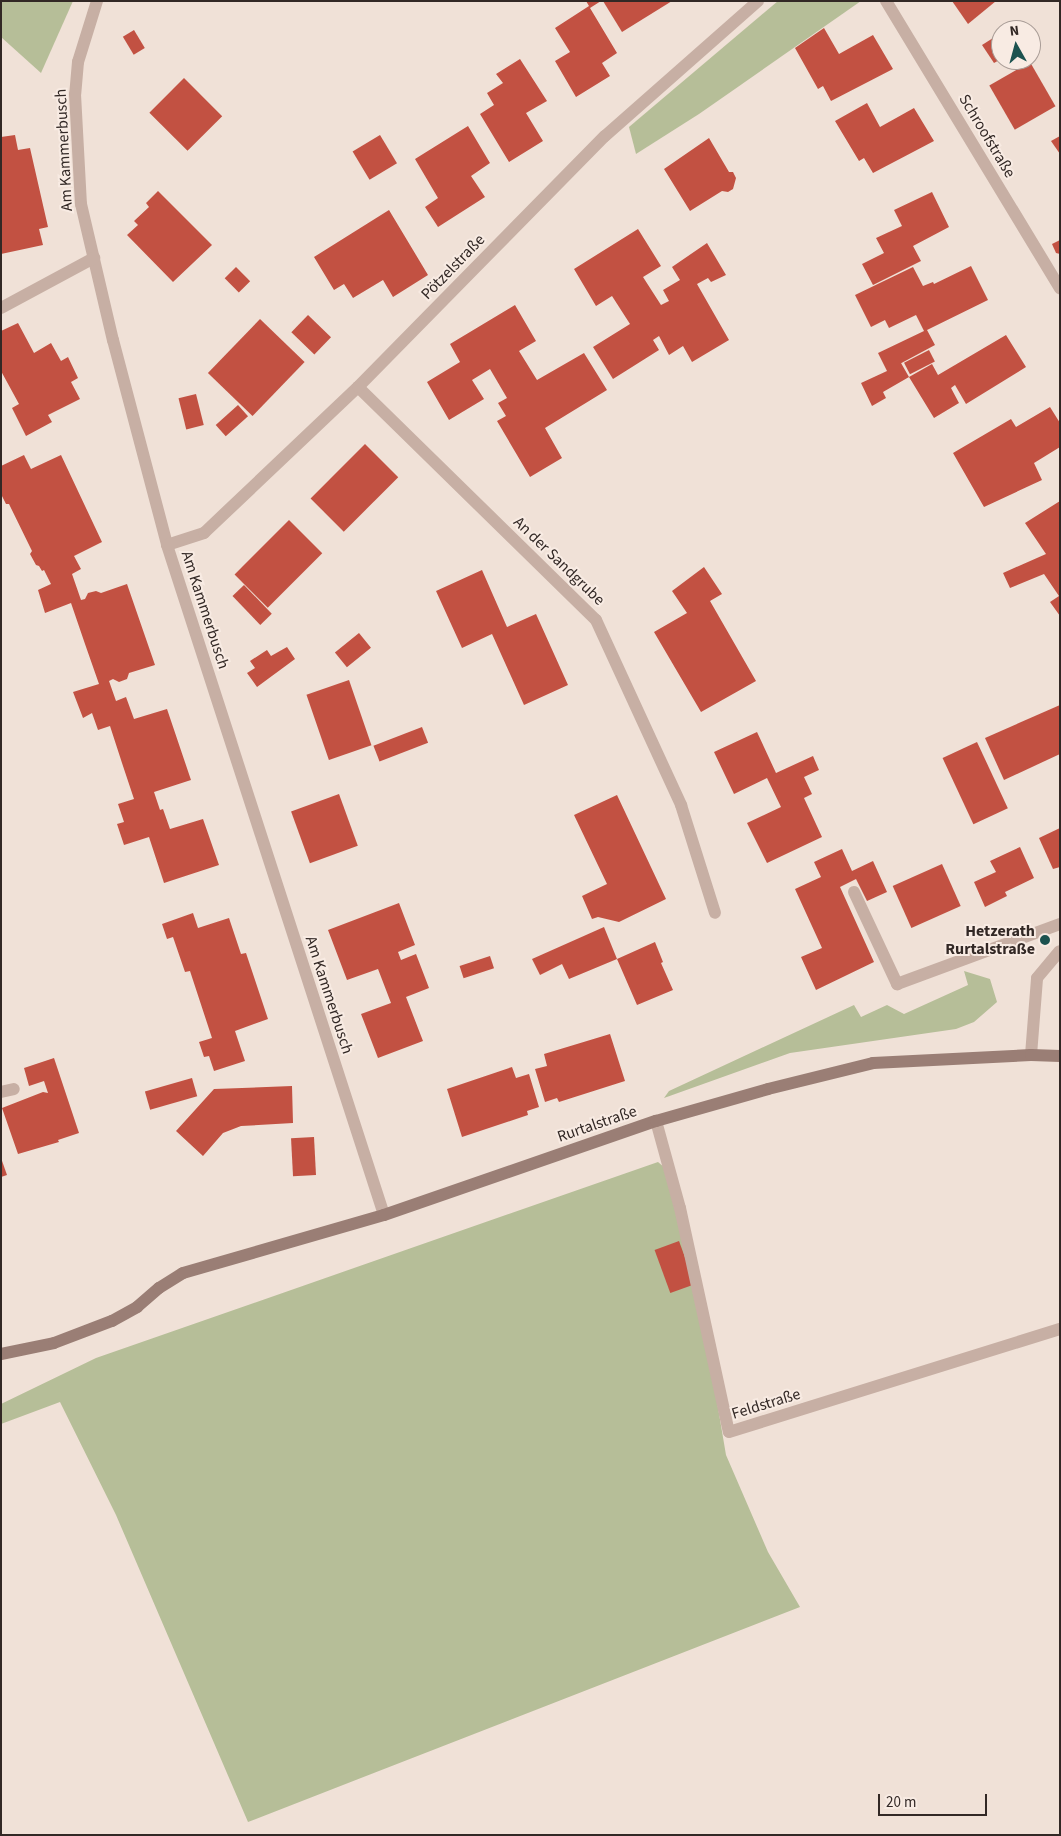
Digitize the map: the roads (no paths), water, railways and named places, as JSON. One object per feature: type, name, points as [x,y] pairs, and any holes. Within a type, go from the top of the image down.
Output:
[{"type":"street","name":"Am Kammerbusch","points":[[96,1],[78,62],[75,94],[81,204],[167,545],[384,1215]]},
{"type":"street","name":"Pötzelstraße","points":[[167,545],[204,533],[358,387],[605,136],[758,1]]},
{"type":"street","name":"Schroofstraße","points":[[886,1],[1059,286]]},
{"type":"street","points":[[1,308],[94,258]]},
{"type":"street","name":"An der Sandgrube","points":[[358,387],[596,620],[681,806],[716,913]]},
{"type":"street","points":[[854,892],[897,984],[1060,924]]},
{"type":"street","points":[[1032,1055],[1036,978],[1060,951]]},
{"type":"street","name":"Rurtalstraße","points":[[1,1354],[54,1343],[112,1321],[137,1307],[159,1288],[183,1273],[384,1215],[656,1121],[768,1089],[873,1063],[1032,1055],[1060,1056]]},
{"type":"street","points":[[1,1092],[14,1088]]},
{"type":"street","name":"Feldstraße","points":[[656,1121],[680,1208],[730,1432],[1060,1330]]},
{"type":"place","name":"Hetzerath Rurtalstraße","points":[[1045,940]]}]
